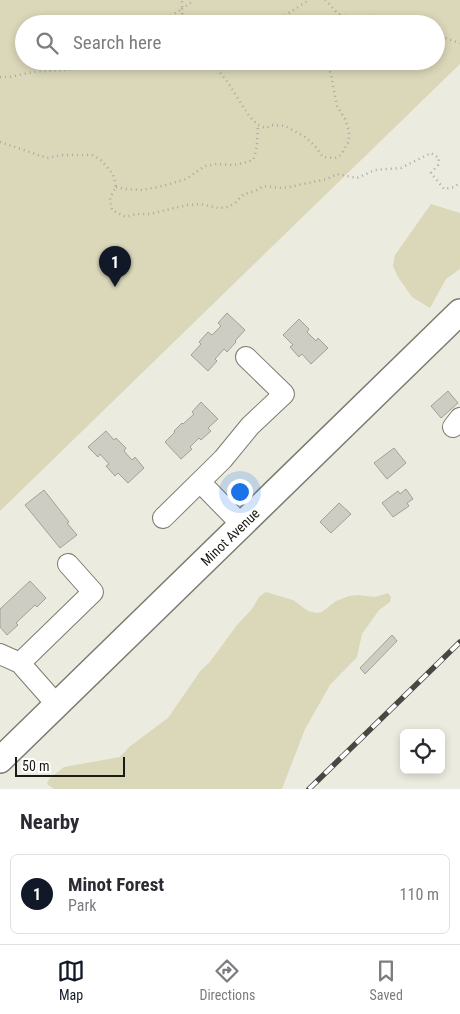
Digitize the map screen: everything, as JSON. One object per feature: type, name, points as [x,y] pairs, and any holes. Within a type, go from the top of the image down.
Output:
[{"type":"main road","name":"Minot Avenue","points":[[0,760],[460,312]]},
{"type":"street","points":[[163,518],[223,459],[250,426],[284,394],[246,357]]},
{"type":"street","points":[[200,482],[242,525]]},
{"type":"street","points":[[20,663],[93,592],[68,564]]},
{"type":"street","points":[[0,654],[20,663],[58,705]]},
{"type":"path","points":[[182,0],[182,15]]},
{"type":"path","points":[[172,15],[194,0]]},
{"type":"path","points":[[286,15],[308,0]]},
{"type":"path","points":[[325,0],[338,13],[345,15]]},
{"type":"path","points":[[445,38],[460,43]]},
{"type":"path","points":[[0,77],[72,70]]},
{"type":"path","points":[[218,70],[249,116],[258,125],[266,128],[272,125],[285,126],[305,136],[323,157],[334,158],[341,156],[349,141],[349,131],[337,106],[330,70]]},
{"type":"path","points":[[116,187],[142,190],[163,186],[186,179],[205,166],[217,164],[233,165],[252,160],[257,144],[258,125]]},
{"type":"path","points":[[0,142],[47,158],[63,155],[92,154],[100,159],[113,174],[116,187],[110,198],[112,210],[126,217],[136,214],[150,214],[187,205],[201,204],[218,208],[228,207],[244,194],[264,186],[281,188],[294,186],[327,179],[337,174],[357,178],[375,170],[401,168],[431,153],[439,158],[438,165],[431,173],[444,189],[455,187],[460,182]]},
{"type":"shaded area","points":[[0,0],[460,0],[460,64],[0,511]]},
{"type":"shaded area","points":[[431,204],[460,213],[460,269],[446,279],[430,308],[412,297],[393,266],[395,255]]},
{"type":"shaded area","points":[[266,592],[293,600],[308,611],[317,613],[322,612],[336,601],[349,596],[375,597],[388,593],[391,597],[390,602],[379,610],[362,634],[357,657],[330,685],[305,729],[282,789],[54,789],[47,784],[49,779],[64,767],[120,757],[129,747],[168,718],[201,670],[209,663],[237,625],[252,609],[259,597]]},
{"type":"building","points":[[227,313],[245,330],[227,352],[224,349],[208,371],[191,355],[201,344],[199,342],[208,332],[212,335],[221,326],[218,323]]},
{"type":"building","points":[[299,319],[309,329],[307,332],[316,341],[318,338],[328,348],[311,364],[302,354],[299,357],[290,347],[293,345],[283,335]]},
{"type":"building","points":[[448,391],[458,403],[441,418],[431,406]]},
{"type":"building","points":[[201,402],[218,419],[208,428],[211,431],[201,440],[199,438],[190,447],[192,449],[181,459],[165,442],[182,423],[194,414],[192,412]]},
{"type":"building","points":[[106,431],[114,440],[116,438],[126,448],[124,451],[132,460],[135,457],[144,468],[128,483],[118,473],[115,476],[106,466],[109,464],[100,454],[98,457],[88,447]]},
{"type":"building","points":[[394,448],[406,463],[387,479],[374,463]]},
{"type":"building","points":[[406,489],[413,499],[407,503],[409,506],[393,517],[382,503],[398,491],[400,494]]},
{"type":"building","points":[[44,490],[77,535],[60,548],[25,505]]},
{"type":"building","points":[[339,503],[351,514],[331,533],[320,522]]},
{"type":"building","points":[[30,581],[46,598],[37,607],[35,605],[16,623],[18,625],[7,635],[0,627],[0,609]]},
{"type":"building","points":[[392,635],[397,641],[365,674],[360,668]]},
{"type":"railway","points":[[309,789],[460,642]]},
{"type":"place","name":"Minot Forest","points":[[115,287]]}]
